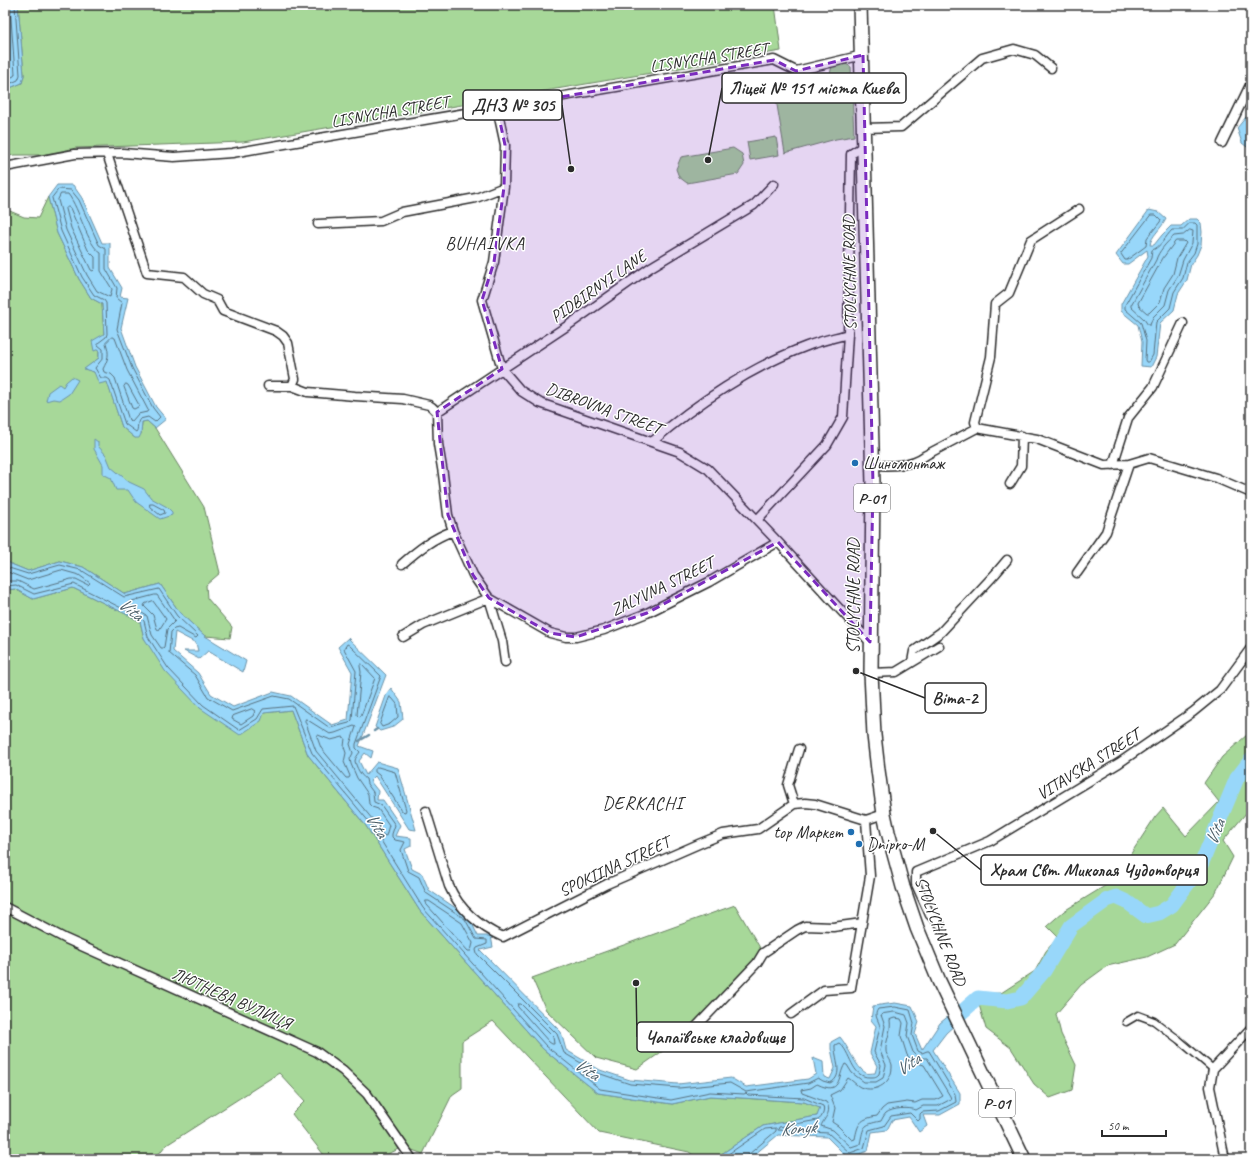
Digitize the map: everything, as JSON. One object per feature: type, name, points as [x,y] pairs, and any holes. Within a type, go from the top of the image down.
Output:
[{"type":"main road","name":"STOLYCHNE ROAD","points":[[860,5],[872,484],[870,642],[874,735],[884,814],[903,887],[916,928],[939,981],[1024,1159]]},
{"type":"street","points":[[864,128],[901,127],[982,58],[1014,49],[1035,55],[1051,68]]},
{"type":"street","name":"LISNYCHA STREET","points":[[5,167],[75,154],[123,153],[174,157],[232,153],[774,60],[796,71],[862,55]]},
{"type":"street","points":[[1222,143],[1251,83]]},
{"type":"street","name":"DIBROVNA STREET","points":[[496,108],[505,144],[504,186],[494,262],[482,300],[502,369],[521,391],[540,403],[680,452],[708,469],[870,642]]},
{"type":"street","points":[[757,520],[827,445],[843,417],[848,334],[852,154],[864,146]]},
{"type":"street","points":[[107,154],[147,273],[184,277],[202,294],[217,300],[223,311],[276,331],[283,336],[288,343],[295,379],[292,386]]},
{"type":"street","name":"PIDBIRNYI LANE","points":[[437,412],[570,324],[651,267],[754,205],[774,184]]},
{"type":"street","points":[[318,224],[381,221],[402,212],[476,198],[504,186]]},
{"type":"street","points":[[977,428],[975,422],[991,358],[995,304],[1009,293],[1031,240],[1079,209]]},
{"type":"street","points":[[1114,465],[1128,418],[1153,387],[1183,323]]},
{"type":"street","points":[[652,442],[679,418],[749,373],[807,346],[848,334]]},
{"type":"street","points":[[268,386],[292,386],[308,392],[403,399],[429,405],[437,412],[438,444],[448,515],[453,531],[473,575],[489,598],[502,641],[505,662]]},
{"type":"street","points":[[871,465],[897,465],[918,460],[977,428],[1037,439],[1104,465],[1129,464],[1149,458],[1216,478],[1251,493]]},
{"type":"street","points":[[1010,484],[1021,466],[1022,436]]},
{"type":"street","points":[[1077,573],[1106,532],[1129,464]]},
{"type":"street","points":[[402,564],[418,550],[439,536],[453,531]]},
{"type":"street","name":"ZALYVNA STREET","points":[[489,598],[550,633],[566,637],[576,637],[604,630],[647,613],[708,582],[778,542]]},
{"type":"street","points":[[912,662],[914,651],[941,632],[1007,560]]},
{"type":"street","points":[[403,636],[422,625],[489,598]]},
{"type":"street","points":[[871,673],[896,672],[939,646]]},
{"type":"street","name":"VITAVSKA STREET","points":[[940,924],[930,915],[916,884],[916,872],[990,841],[1119,763],[1193,712],[1220,690],[1251,648]]},
{"type":"street","points":[[799,749],[788,785],[794,804],[815,804],[866,820],[884,814]]},
{"type":"street","name":"SPOKIINA STREET","points":[[426,811],[454,898],[473,918],[490,932],[503,937],[607,884],[701,843],[723,834],[758,829],[794,804]]},
{"type":"street","points":[[791,1014],[824,990],[852,988],[870,876],[866,820]]},
{"type":"street","name":"ЛЮТНЕВА ВУЛИЦЯ","points":[[5,907],[66,939],[317,1052],[343,1071],[367,1094],[412,1159]]},
{"type":"street","points":[[694,1030],[757,963],[763,953],[797,930],[805,926],[833,927],[862,923]]},
{"type":"street","points":[[1126,1022],[1138,1015],[1154,1021],[1213,1069]]},
{"type":"street","points":[[1225,1159],[1210,1088],[1213,1069],[1251,1028]]},
{"type":"highlighted area","points":[[863,55],[873,484],[870,642],[778,542],[647,613],[576,637],[550,633],[489,598],[473,575],[448,515],[437,412],[502,369],[482,300],[494,262],[504,187],[505,145],[497,108],[774,60],[796,71]]},
{"type":"green space","points":[[18,5],[775,5],[781,51],[243,142],[76,148],[41,155],[14,155],[5,157],[5,90],[22,83],[24,75]]},
{"type":"green space","points":[[846,64],[851,67],[854,136],[836,139],[785,153],[774,87],[795,77],[798,85],[830,74],[832,66]]},
{"type":"green space","points":[[776,137],[779,155],[750,160],[747,142]]},
{"type":"green space","points":[[733,148],[742,154],[744,165],[738,174],[687,183],[679,177],[676,169],[681,157]]},
{"type":"green space","points":[[48,197],[57,233],[79,279],[91,298],[102,304],[104,334],[99,349],[99,358],[85,369],[94,372],[107,381],[122,427],[135,438],[141,434],[142,422],[147,421],[155,428],[204,507],[220,573],[206,585],[207,598],[232,627],[230,638],[205,636],[180,613],[160,584],[125,594],[83,567],[60,561],[28,571],[5,560],[5,209],[24,217],[38,218]]},
{"type":"green space","points":[[73,588],[140,621],[144,638],[200,708],[264,713],[291,710],[308,755],[366,826],[420,911],[543,1049],[598,1093],[672,1104],[710,1096],[804,1102],[821,1108],[817,1116],[763,1126],[717,1157],[697,1158],[689,1152],[599,1133],[493,1021],[462,1041],[462,1088],[452,1095],[423,1154],[404,1147],[376,1159],[327,1159],[292,1114],[305,1101],[279,1073],[165,1146],[155,1159],[5,1159],[5,590],[15,589],[33,599]]},
{"type":"green space","points":[[1251,727],[1251,807],[1223,841],[1233,857],[1216,892],[1175,944],[1147,957],[1107,966],[1081,985],[1056,1014],[1061,1034],[1076,1065],[1072,1090],[1050,1098],[1034,1084],[1011,1048],[986,1029],[976,994],[1001,993],[1035,971],[1046,951],[1058,937],[1047,926],[1064,911],[1113,881],[1155,817],[1163,808],[1186,836],[1219,802],[1204,783],[1222,757],[1248,734]]},
{"type":"green space","points":[[735,905],[763,953],[693,1030],[637,1069],[596,1058],[546,1010],[532,978]]},
{"type":"water","points":[[6,5],[18,5],[24,75],[22,83],[5,90]]},
{"type":"water","points":[[1251,111],[1251,150],[1242,143],[1237,128]]},
{"type":"water","points":[[57,185],[73,185],[82,198],[102,243],[110,243],[110,268],[122,288],[120,297],[128,298],[121,328],[135,367],[156,407],[166,419],[155,428],[147,421],[142,422],[141,434],[139,438],[135,438],[122,427],[107,382],[99,384],[94,372],[84,369],[99,358],[99,349],[94,351],[92,341],[104,334],[102,304],[91,298],[79,279],[57,233],[48,197]]},
{"type":"water","points":[[1149,210],[1158,212],[1166,219],[1152,238],[1150,245],[1154,245],[1171,226],[1181,226],[1189,219],[1197,219],[1201,223],[1202,232],[1201,245],[1191,264],[1187,280],[1178,294],[1174,310],[1160,323],[1156,357],[1151,367],[1141,366],[1142,342],[1138,325],[1121,311],[1121,304],[1148,256],[1147,250],[1128,264],[1123,264],[1116,255]]},
{"type":"water","points":[[72,377],[78,380],[69,394],[60,400],[53,399],[46,401],[48,392],[59,384],[63,387]]},
{"type":"water","points":[[94,439],[98,442],[98,446],[106,455],[111,467],[129,482],[144,489],[151,498],[167,507],[172,512],[172,515],[160,519],[136,502],[128,490],[116,490],[111,478],[103,474],[103,465],[94,449]]},
{"type":"water","name":"Konyk","points":[[5,560],[28,571],[60,561],[83,567],[125,594],[160,584],[180,613],[205,636],[246,661],[243,672],[208,651],[199,659],[184,651],[198,651],[196,643],[175,632],[173,651],[198,673],[211,694],[233,707],[273,692],[291,696],[332,725],[348,720],[352,672],[338,647],[348,638],[386,675],[359,746],[373,751],[371,758],[365,753],[359,761],[366,775],[377,762],[398,768],[416,830],[409,829],[375,776],[370,781],[378,791],[377,800],[383,800],[400,825],[395,836],[411,838],[411,846],[405,849],[412,869],[422,874],[429,890],[469,917],[478,936],[491,936],[493,947],[480,950],[561,1032],[566,1050],[600,1070],[630,1080],[678,1084],[731,1078],[746,1087],[808,1079],[816,1074],[813,1058],[823,1062],[824,1077],[830,1079],[835,1068],[831,1042],[840,1037],[859,1067],[867,1073],[875,1073],[877,1066],[870,1053],[876,1026],[871,1020],[873,1006],[895,1003],[912,1006],[919,1022],[915,1034],[922,1050],[940,1023],[976,994],[978,1004],[946,1033],[933,1050],[960,1093],[960,1104],[940,1115],[923,1115],[927,1126],[919,1132],[909,1117],[892,1120],[887,1130],[872,1132],[868,1151],[848,1158],[827,1137],[778,1135],[749,1159],[696,1159],[717,1157],[763,1126],[817,1116],[820,1108],[804,1102],[710,1096],[672,1104],[598,1093],[543,1049],[420,911],[366,826],[308,755],[291,710],[264,713],[261,721],[240,735],[200,708],[165,671],[144,638],[140,621],[73,588],[33,599],[15,589],[5,590]]},
{"type":"water","points":[[391,688],[401,702],[403,719],[393,727],[380,731],[375,727],[387,693]]},
{"type":"waterway","points":[[359,741],[369,735]]},
{"type":"waterway","name":"Vita","points":[[962,1012],[978,998],[1007,1001],[1021,998],[1044,971],[1071,926],[1107,900],[1116,897],[1127,902],[1146,916],[1159,913],[1172,905],[1200,867],[1237,778],[1251,760]]},
{"type":"place","name":"Ліцей № 151 міста Києва","points":[[708,160]]},
{"type":"place","name":"ДНЗ № 305","points":[[571,169]]},
{"type":"place","name":"Шиномонтаж","points":[[855,463]]},
{"type":"place","name":"Віта-2","points":[[856,671]]},
{"type":"place","name":"Храм Свт. Миколая Чудотворця","points":[[933,831]]},
{"type":"place","name":"top Маркет","points":[[851,832]]},
{"type":"place","name":"Dnipro-M","points":[[859,844]]},
{"type":"place","name":"Чапаївське кладовище","points":[[636,983]]},
{"type":"district","name":"BUHAIVKA","points":[[485,243]]},
{"type":"district","name":"DERKACHI","points":[[643,803]]}]
